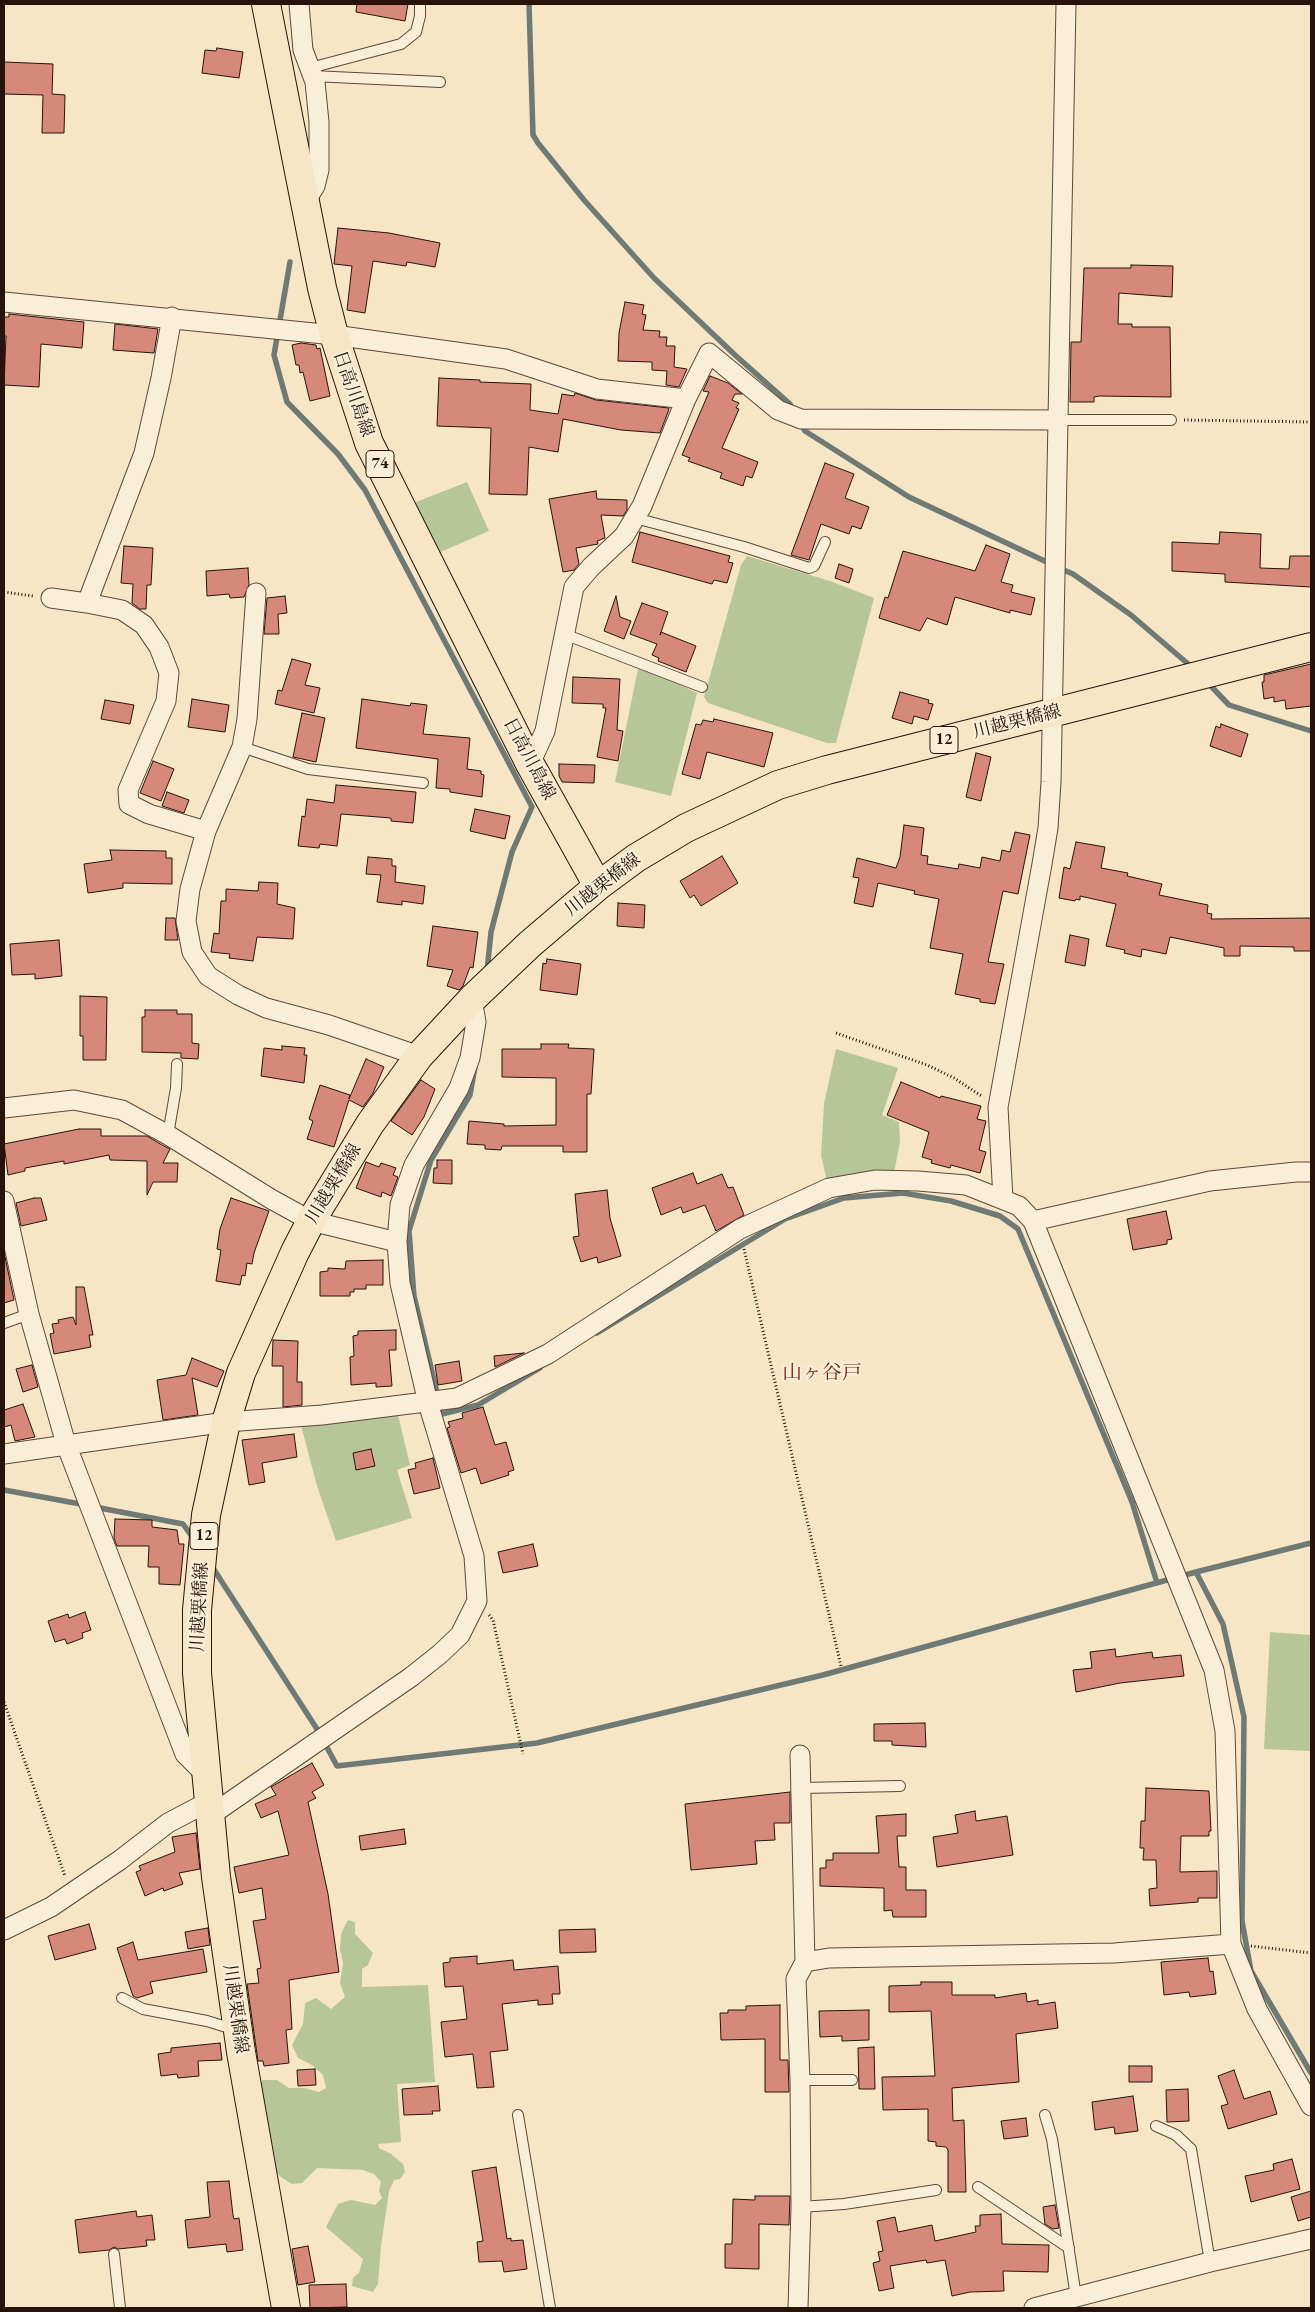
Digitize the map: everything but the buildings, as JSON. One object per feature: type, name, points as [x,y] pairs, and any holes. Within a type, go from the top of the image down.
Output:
[{"type":"main road","name":"日高川島線","points":[[266,4],[334,335],[370,443],[530,764],[598,886]]},
{"type":"main road","name":"川越栗橋線","points":[[286,2308],[238,2030],[216,1877],[197,1672],[197,1610],[206,1515],[226,1422],[241,1373],[295,1252],[311,1221],[370,1124],[419,1056],[472,999],[530,944],[598,886],[636,858],[686,828],[778,786],[827,770],[1311,647]]},
{"type":"street","points":[[299,4],[303,50],[311,72],[319,122],[319,170],[316,186],[306,200]]},
{"type":"street","points":[[1003,1199],[998,1107],[1048,828],[1054,712],[1057,420],[1066,4]]},
{"type":"street","points":[[4,302],[334,335],[506,359],[597,389],[686,399]]},
{"type":"street","points":[[87,602],[144,453],[162,378],[172,318]]},
{"type":"street","points":[[530,764],[545,731],[574,587],[591,567],[624,536],[636,518],[686,399],[709,352],[782,412],[801,419],[1057,420]]},
{"type":"street","points":[[256,593],[247,719],[242,747],[206,831],[190,889],[186,921],[192,952],[208,976],[238,995],[266,1008],[329,1025],[419,1056]]},
{"type":"street","points":[[51,598],[87,602],[122,610],[144,625],[159,647],[169,673],[166,701],[128,790],[130,804],[149,814],[206,831]]},
{"type":"street","points":[[4,1930],[51,1907],[120,1860],[168,1823],[210,1809],[411,1677],[460,1635],[477,1601],[474,1556],[428,1403],[400,1283],[397,1242],[400,1205],[414,1165],[459,1088],[470,1058],[476,1022],[472,999]]},
{"type":"street","points":[[4,1108],[74,1100],[122,1110],[168,1135],[271,1199],[311,1221],[397,1242]]},
{"type":"street","points":[[1033,1221],[1210,1181],[1311,1172]]},
{"type":"street","points":[[4,1454],[226,1422],[322,1415],[458,1398],[548,1354],[740,1229],[829,1188],[875,1180],[918,1181],[966,1186],[1019,1206],[1033,1221],[1214,1670],[1225,1731],[1231,1944],[1257,2009],[1311,2106]]},
{"type":"street","points":[[4,1201],[30,1314],[66,1444],[186,1754],[205,1774]]},
{"type":"street","points":[[798,2308],[801,2207],[800,2080],[796,1979],[805,1962],[800,1755]]},
{"type":"street","points":[[805,1962],[829,1958],[1114,1953],[1231,1944]]},
{"type":"street","points":[[1034,2308],[1210,2262],[1311,2239]]},
{"type":"lane","points":[[311,72],[402,44],[416,32],[420,16],[420,4]]},
{"type":"lane","points":[[311,72],[440,82]]},
{"type":"lane","points":[[1057,420],[1171,420]]},
{"type":"lane","points":[[636,518],[744,547],[809,568],[814,566],[825,542]]},
{"type":"lane","points":[[564,634],[702,688]]},
{"type":"lane","points":[[242,747],[308,769],[422,783]]},
{"type":"lane","points":[[168,1135],[176,1088],[177,1064]]},
{"type":"lane","points":[[4,1323],[30,1314]]},
{"type":"lane","points":[[801,1788],[900,1786]]},
{"type":"lane","points":[[122,1998],[143,2008],[207,2021],[238,2030]]},
{"type":"lane","points":[[800,2080],[852,2080]]},
{"type":"lane","points":[[1045,2114],[1052,2139],[1076,2297]]},
{"type":"lane","points":[[518,2115],[550,2308]]},
{"type":"lane","points":[[1156,2126],[1176,2135],[1191,2149],[1210,2262]]},
{"type":"lane","points":[[978,2187],[1069,2248]]},
{"type":"lane","points":[[801,2207],[844,2204],[936,2190]]},
{"type":"lane","points":[[114,2254],[120,2308]]},
{"type":"path","points":[[1171,420],[1311,422]]},
{"type":"path","points":[[4,592],[51,598]]},
{"type":"path","points":[[836,1033],[927,1065],[954,1078],[998,1107]]},
{"type":"path","points":[[740,1229],[841,1666]]},
{"type":"path","points":[[477,1601],[493,1620],[522,1754]]},
{"type":"path","points":[[4,1702],[70,1893]]},
{"type":"path","points":[[1231,1944],[1311,1953]]},
{"type":"green space","points":[[467,482],[489,531],[436,554],[411,504]]},
{"type":"green space","points":[[747,556],[830,581],[874,598],[836,743],[827,743],[708,703],[704,697],[741,565]]},
{"type":"green space","points":[[638,669],[670,680],[697,693],[671,796],[615,782]]},
{"type":"green space","points":[[836,1049],[898,1068],[882,1115],[899,1122],[900,1142],[894,1173],[827,1180],[821,1156],[824,1104]]},
{"type":"green space","points":[[398,1415],[410,1465],[397,1470],[412,1518],[336,1541],[317,1486],[301,1425]]},
{"type":"green space","points":[[1270,1632],[1311,1635],[1311,1751],[1264,1749]]},
{"type":"green space","points":[[348,1920],[355,1922],[355,1934],[373,1953],[368,1965],[362,1969],[362,1987],[428,1985],[435,2082],[397,2084],[401,2142],[378,2144],[379,2148],[391,2154],[403,2164],[405,2172],[400,2179],[394,2180],[389,2191],[378,2284],[373,2292],[352,2286],[353,2278],[359,2273],[363,2259],[326,2227],[338,2204],[351,2200],[375,2205],[382,2198],[379,2191],[381,2182],[374,2174],[363,2170],[317,2168],[302,2183],[292,2184],[282,2178],[276,2172],[271,2158],[256,2086],[263,2080],[277,2080],[289,2088],[304,2088],[319,2092],[326,2088],[323,2075],[312,2065],[298,2058],[292,2045],[303,2024],[305,2003],[316,1998],[331,2009],[345,1997],[340,1983],[343,1963],[340,1950],[341,1934]]},
{"type":"waterway","points":[[529,4],[533,135],[538,143],[584,200],[654,278],[790,404],[794,412]]},
{"type":"waterway","points":[[290,262],[274,355],[287,402],[338,454],[365,490],[532,807],[512,852],[491,932],[487,971]]},
{"type":"waterway","points":[[800,422],[805,431],[909,497],[1051,564]]},
{"type":"waterway","points":[[1059,568],[1073,574],[1131,615],[1194,669]]},
{"type":"waterway","points":[[1207,682],[1229,705],[1311,731]]},
{"type":"waterway","points":[[475,1067],[470,1095],[431,1160],[409,1231],[414,1296],[442,1414],[478,1405],[540,1368]]},
{"type":"waterway","points":[[597,1333],[785,1219],[844,1198],[903,1193],[951,1201],[1000,1216],[1018,1229],[1132,1502],[1157,1583]]},
{"type":"waterway","points":[[4,1490],[86,1505]]},
{"type":"waterway","points":[[95,1507],[183,1524],[195,1541]]},
{"type":"waterway","points":[[211,1565],[317,1729],[337,1766],[537,1743],[823,1675],[1196,1572],[1311,1543]]},
{"type":"waterway","points":[[1196,1572],[1223,1624],[1244,1717],[1242,1921],[1251,1971],[1311,2073]]},
{"type":"district","name":"山ヶ谷戸","points":[[822,1374]]}]
